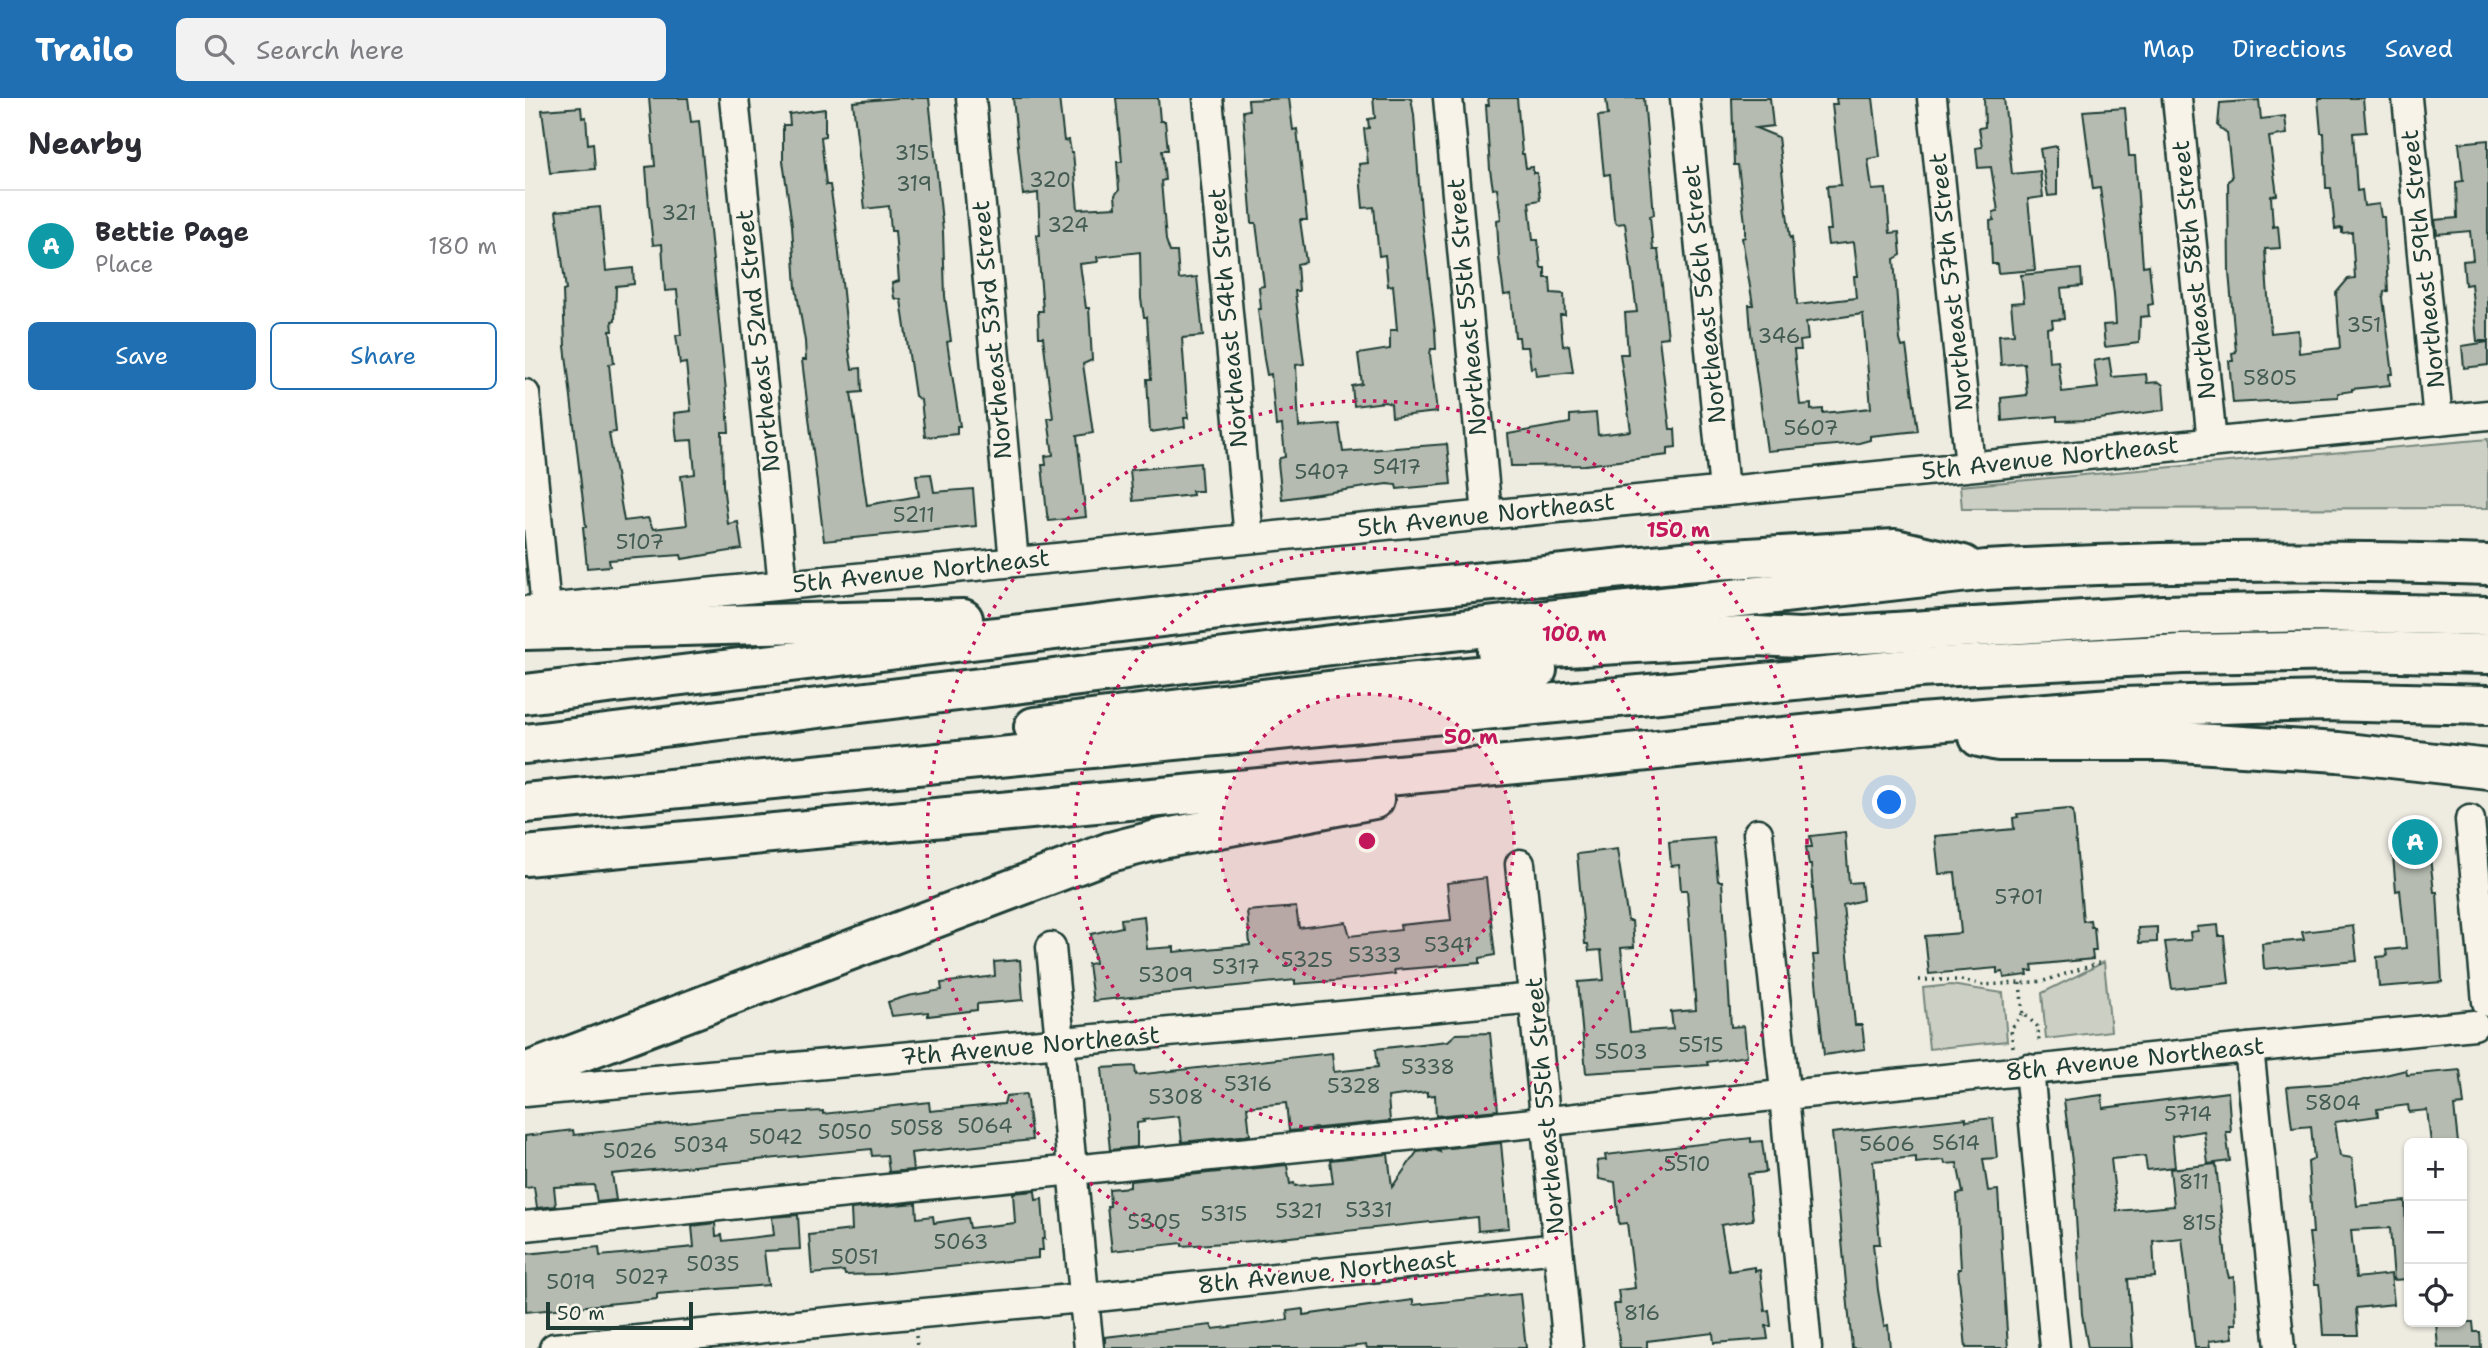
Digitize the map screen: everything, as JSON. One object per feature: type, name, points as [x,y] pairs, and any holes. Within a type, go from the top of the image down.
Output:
[{"type":"highway","points":[[525,694],[1294,601],[1683,562],[1895,549],[1986,570]]},
{"type":"highway","points":[[525,744],[1356,642],[1986,570],[2083,565],[2355,562],[2488,565]]},
{"type":"highway","points":[[532,616],[1086,616],[1294,601]]},
{"type":"highway","points":[[1356,642],[1417,655],[1757,636],[1800,638],[2163,615],[2316,612],[2488,615]]},
{"type":"highway","points":[[782,777],[922,740],[1336,690],[1755,648],[1800,638]]},
{"type":"highway","points":[[525,803],[1991,663],[2182,654],[2356,651],[2488,654]]},
{"type":"highway","points":[[525,856],[1571,759],[1908,724],[2123,707],[2223,703],[2488,705]]},
{"type":"highway","points":[[1908,724],[1998,741],[2164,741],[2338,752],[2488,769]]},
{"type":"highway","points":[[525,1073],[1110,852],[1161,839],[1571,759]]},
{"type":"street","name":"Northeast 52nd Street","points":[[734,98],[783,585]]},
{"type":"street","name":"Northeast 53rd Street","points":[[971,98],[1014,562]]},
{"type":"street","name":"Northeast 54th Street","points":[[1208,98],[1249,538]]},
{"type":"street","name":"Northeast 55th Street","points":[[1448,98],[1487,515]]},
{"type":"street","name":"Northeast 56th Street","points":[[1685,98],[1724,490]]},
{"type":"street","name":"Northeast 57th Street","points":[[1932,98],[1970,466]]},
{"type":"street","name":"Northeast 58th Street","points":[[2177,98],[2212,442]]},
{"type":"street","name":"Northeast 59th Street","points":[[2407,98],[2438,419]]},
{"type":"street","points":[[525,394],[532,616]]},
{"type":"street","name":"5th Avenue Northeast","points":[[532,616],[783,585],[2488,415]]},
{"type":"street","points":[[2470,820],[2484,1017]]},
{"type":"street","points":[[1758,833],[1807,1348]]},
{"type":"street","name":"Northeast 55th Street","points":[[1520,864],[1568,1348]]},
{"type":"street","points":[[1051,947],[1090,1348]]},
{"type":"street","name":"7th Avenue Northeast","points":[[525,1092],[1535,998]]},
{"type":"street","name":"8th Avenue Northeast","points":[[525,1226],[1784,1094],[2027,1053],[2249,1048],[2484,1017]]},
{"type":"street","points":[[2249,1048],[2280,1348]]},
{"type":"street","points":[[2027,1053],[2055,1348]]},
{"type":"street","name":"8th Avenue Northeast","points":[[554,1348],[1558,1248]]},
{"type":"path","points":[[1919,980],[2020,984],[2044,981],[2102,962]]},
{"type":"path","points":[[2020,984],[2023,1013],[2038,1027],[2027,1053]]},
{"type":"path","points":[[2023,1013],[2011,1029],[2027,1053]]},
{"type":"path","points":[[916,1336],[917,1348]]},
{"type":"shaded area","points":[[2488,439],[2488,508],[1962,509],[1960,486]]},
{"type":"shaded area","points":[[2104,962],[2111,1031],[2046,1039],[2042,993]]},
{"type":"shaded area","points":[[1951,985],[2003,993],[2007,1041],[1929,1049],[1923,988]]},
{"type":"building","points":[[649,98],[688,98],[691,122],[699,121],[727,401],[729,432],[722,432],[723,485],[728,524],[738,522],[742,549],[682,559],[681,555],[609,560],[610,566],[587,568],[583,527],[586,527],[565,346],[563,291],[566,290],[556,211],[600,207],[606,271],[633,268],[634,284],[616,286],[615,320],[612,321],[613,331],[610,331],[614,363],[609,364],[616,432],[609,433],[624,521],[648,518],[653,529],[687,525],[681,476],[695,474],[692,440],[677,441],[674,413],[691,411],[686,363],[680,364],[676,335],[681,335],[677,290],[665,291],[662,244],[653,245],[646,167],[655,166]]},
{"type":"building","points":[[929,98],[943,231],[945,296],[951,341],[947,342],[960,426],[957,426],[957,434],[925,437],[921,400],[915,396],[901,300],[894,298],[892,283],[899,281],[895,231],[891,231],[889,206],[865,209],[853,102]]},
{"type":"building","points":[[1013,98],[1059,98],[1064,141],[1069,140],[1073,152],[1078,209],[1116,207],[1115,195],[1119,190],[1117,162],[1122,162],[1116,98],[1158,98],[1160,121],[1165,121],[1168,150],[1162,150],[1165,180],[1161,181],[1166,240],[1170,252],[1177,252],[1179,279],[1197,277],[1203,336],[1182,338],[1188,418],[1184,418],[1185,427],[1150,432],[1147,379],[1151,379],[1147,317],[1144,317],[1141,299],[1140,252],[1097,257],[1098,262],[1080,264],[1086,308],[1089,308],[1092,360],[1083,364],[1093,433],[1077,436],[1086,517],[1049,521],[1047,514],[1042,465],[1046,465],[1045,456],[1053,455],[1048,418],[1053,418],[1043,337],[1039,337],[1038,311],[1043,311],[1037,235],[1040,235],[1038,193],[1023,195]]},
{"type":"building","points":[[1289,98],[1293,130],[1297,129],[1307,220],[1300,220],[1306,262],[1297,264],[1299,291],[1295,291],[1304,364],[1296,365],[1299,427],[1339,424],[1343,452],[1447,444],[1451,484],[1397,489],[1396,485],[1387,484],[1282,499],[1278,463],[1280,458],[1285,457],[1282,425],[1276,426],[1271,374],[1267,375],[1264,359],[1258,309],[1261,309],[1259,287],[1264,286],[1256,223],[1252,223],[1243,111],[1249,110],[1248,100]]},
{"type":"building","points":[[1373,98],[1411,98],[1435,330],[1436,349],[1431,349],[1430,354],[1437,412],[1392,417],[1391,404],[1385,402],[1354,406],[1352,386],[1362,384],[1358,354],[1390,349],[1390,330],[1397,330],[1393,285],[1388,286],[1385,255],[1379,256],[1374,207],[1363,208],[1359,164],[1368,163],[1364,129],[1369,128],[1368,119],[1375,118]]},
{"type":"building","points":[[1488,98],[1517,98],[1522,154],[1526,168],[1533,167],[1533,173],[1537,173],[1540,200],[1529,202],[1533,240],[1538,240],[1541,268],[1545,268],[1545,278],[1550,278],[1551,293],[1564,294],[1565,315],[1560,315],[1563,346],[1569,345],[1573,372],[1536,376],[1535,367],[1531,368],[1528,347],[1520,347],[1519,337],[1515,337],[1511,294],[1504,295],[1499,258],[1497,220],[1501,219],[1497,188],[1493,189],[1490,170],[1486,105],[1489,105]]},
{"type":"building","points":[[1606,98],[1644,98],[1654,215],[1650,216],[1653,250],[1658,250],[1668,337],[1659,338],[1670,429],[1675,429],[1676,447],[1668,448],[1668,455],[1585,465],[1511,466],[1508,434],[1570,423],[1570,415],[1596,413],[1598,435],[1631,431],[1620,354],[1628,354],[1625,313],[1637,312],[1625,223],[1617,224],[1614,219],[1610,174],[1604,175],[1598,116],[1608,115]]},
{"type":"building","points":[[1732,98],[1770,98],[1773,126],[1756,128],[1778,137],[1790,238],[1792,237],[1797,305],[1856,298],[1854,276],[1858,276],[1854,242],[1828,245],[1826,230],[1831,230],[1827,186],[1841,185],[1832,104],[1837,104],[1836,98],[1873,98],[1880,157],[1868,159],[1872,190],[1886,189],[1890,233],[1899,232],[1901,255],[1894,259],[1900,340],[1902,347],[1906,346],[1918,431],[1870,436],[1870,440],[1859,443],[1767,451],[1751,332],[1749,305],[1753,305],[1742,238],[1745,237],[1745,223],[1738,165],[1734,165]],"holes":[[[1863,314],[1871,408],[1823,413],[1823,409],[1811,410],[1811,404],[1800,405],[1794,350],[1801,350],[1800,341],[1808,340],[1806,322]]]},
{"type":"building","points":[[1984,98],[2004,98],[2012,174],[2040,171],[2043,197],[2028,199],[2035,270],[1998,273],[1997,264],[1992,264],[1990,221],[1994,220],[1993,212],[1998,211],[1991,167],[1978,168],[1976,148],[1982,147],[1979,128],[1985,127]]},
{"type":"building","points":[[2318,98],[2363,98],[2366,132],[2353,133],[2357,191],[2362,190],[2364,206],[2379,204],[2381,217],[2384,217],[2388,291],[2384,292],[2383,298],[2393,374],[2389,374],[2390,385],[2352,389],[2338,393],[2338,397],[2233,403],[2229,361],[2233,361],[2232,353],[2236,352],[2229,272],[2228,181],[2232,178],[2227,133],[2218,126],[2220,103],[2259,100],[2261,119],[2285,116],[2287,134],[2269,137],[2277,195],[2271,196],[2273,227],[2278,226],[2280,248],[2265,249],[2267,284],[2271,333],[2298,330],[2299,353],[2340,348],[2336,293],[2348,279],[2355,278],[2352,232],[2342,233],[2342,228],[2335,229],[2331,188],[2326,188],[2324,133],[2321,133]]},
{"type":"building","points":[[581,107],[582,118],[586,117],[588,144],[593,143],[595,169],[550,173],[542,110]]},
{"type":"building","points":[[2125,108],[2129,156],[2135,156],[2143,266],[2149,265],[2153,304],[2148,305],[2149,316],[2140,317],[2139,343],[2105,347],[2103,325],[2116,324],[2114,294],[2100,188],[2093,189],[2083,111]]},
{"type":"building","points":[[825,109],[825,136],[821,137],[826,185],[830,185],[836,225],[852,369],[861,368],[862,392],[851,393],[867,505],[919,496],[916,475],[931,474],[934,492],[973,489],[976,526],[824,541],[802,360],[806,360],[805,341],[796,288],[792,225],[783,161],[783,125],[790,125],[789,114]]},
{"type":"building","points":[[2488,140],[2488,341],[2477,341],[2471,284],[2465,285],[2463,261],[2473,260],[2470,231],[2437,234],[2435,220],[2457,218],[2456,182],[2463,181],[2459,143]]},
{"type":"building","points":[[2057,146],[2057,195],[2048,196],[2040,149]]},
{"type":"building","points":[[2081,269],[2082,286],[2061,288],[2064,319],[2052,320],[2053,327],[2047,328],[2049,362],[2058,361],[2062,392],[2098,388],[2094,361],[2109,358],[2112,377],[2146,374],[2147,383],[2159,382],[2163,385],[2165,410],[2093,420],[2057,421],[2057,416],[2002,421],[2001,398],[2027,395],[2024,363],[2001,365],[1999,335],[2014,334],[2011,303],[2024,302],[2021,275]]},
{"type":"building","points":[[2488,342],[2488,365],[2464,368],[2462,346]]},
{"type":"building","points":[[1200,463],[1202,491],[1192,491],[1193,495],[1133,501],[1130,470]]},
{"type":"building","points":[[2068,809],[2073,811],[2083,921],[2090,920],[2091,927],[2094,927],[2096,951],[2092,951],[2093,959],[2032,965],[2033,971],[2027,971],[2028,975],[2004,978],[2003,972],[1997,973],[1997,968],[1929,974],[1925,936],[1961,933],[1955,873],[1939,874],[1935,836],[2014,829],[2013,818],[2018,817],[2017,814]]},
{"type":"building","points":[[1845,832],[1849,883],[1861,882],[1863,900],[1843,905],[1855,1025],[1862,1025],[1865,1049],[1824,1055],[1813,955],[1818,955],[1811,865],[1806,847],[1812,847],[1810,836]]},
{"type":"building","points":[[1714,838],[1718,881],[1722,881],[1731,1027],[1744,1026],[1747,1056],[1707,1062],[1708,1065],[1586,1073],[1578,982],[1604,980],[1601,950],[1589,951],[1588,944],[1585,944],[1577,854],[1617,849],[1628,921],[1632,921],[1634,947],[1621,948],[1630,1032],[1673,1029],[1671,1012],[1696,1010],[1687,890],[1681,890],[1679,865],[1671,866],[1669,842]]},
{"type":"building","points":[[2428,840],[2434,892],[2437,892],[2442,982],[2379,987],[2377,957],[2387,956],[2386,950],[2406,948],[2400,890],[2396,891],[2392,844]]},
{"type":"building","points":[[1486,878],[1495,955],[1480,958],[1480,963],[1394,970],[1395,974],[1334,981],[1295,984],[1295,980],[1093,1001],[1088,964],[1095,963],[1091,934],[1122,927],[1121,919],[1144,916],[1147,949],[1174,947],[1174,952],[1250,945],[1247,911],[1296,907],[1299,928],[1346,922],[1350,936],[1401,930],[1400,925],[1451,920],[1447,883]]},
{"type":"building","points":[[2218,925],[2219,936],[2224,936],[2229,983],[2172,989],[2165,942],[2191,940],[2190,932],[2198,931],[2197,927]]},
{"type":"building","points":[[2353,926],[2357,961],[2264,969],[2262,944],[2304,940],[2302,932]]},
{"type":"building","points":[[2157,927],[2157,942],[2139,943],[2138,928]]},
{"type":"building","points":[[1020,960],[1023,1000],[977,1004],[977,1010],[928,1016],[928,1012],[892,1016],[888,1002],[942,990],[941,983],[995,976],[994,962]]},
{"type":"building","points":[[1490,1033],[1498,1110],[1436,1116],[1435,1095],[1427,1096],[1427,1092],[1388,1097],[1390,1121],[1289,1131],[1286,1103],[1247,1107],[1250,1135],[1182,1142],[1179,1116],[1143,1120],[1144,1122],[1137,1123],[1137,1147],[1110,1150],[1102,1068],[1135,1066],[1136,1075],[1332,1053],[1334,1072],[1378,1067],[1376,1049],[1448,1041],[1456,1034]]},
{"type":"building","points":[[2406,1070],[2407,1075],[2460,1070],[2464,1105],[2454,1106],[2457,1138],[2430,1138],[2427,1110],[2409,1112],[2408,1105],[2377,1109],[2378,1116],[2335,1122],[2340,1156],[2352,1158],[2357,1206],[2404,1201],[2404,1279],[2394,1280],[2390,1228],[2351,1230],[2356,1278],[2391,1274],[2394,1304],[2356,1308],[2358,1335],[2323,1335],[2319,1284],[2315,1284],[2309,1233],[2313,1233],[2308,1162],[2314,1159],[2311,1126],[2292,1128],[2287,1087],[2356,1082]]},
{"type":"building","points":[[2228,1092],[2231,1132],[2226,1132],[2230,1161],[2208,1164],[2204,1131],[2172,1136],[2175,1167],[2147,1170],[2145,1156],[2111,1159],[2117,1211],[2174,1206],[2170,1169],[2216,1164],[2227,1270],[2229,1278],[2234,1277],[2236,1324],[2231,1324],[2233,1338],[2209,1341],[2210,1348],[2195,1348],[2182,1238],[2153,1241],[2155,1277],[2128,1279],[2133,1348],[2088,1348],[2082,1314],[2073,1169],[2064,1100],[2102,1095],[2103,1108]]},
{"type":"building","points":[[1026,1094],[1032,1140],[911,1153],[913,1170],[889,1172],[887,1155],[872,1156],[871,1149],[612,1174],[616,1200],[597,1202],[594,1185],[554,1187],[556,1206],[537,1208],[534,1187],[525,1188],[525,1136],[573,1130],[574,1135],[746,1115],[823,1111],[823,1114],[929,1102],[930,1111],[1004,1104],[1006,1096]]},
{"type":"building","points":[[1966,1118],[1966,1121],[1993,1118],[1997,1158],[1983,1159],[1988,1191],[1998,1190],[2008,1348],[1966,1348],[1958,1269],[1961,1269],[1957,1194],[1963,1193],[1957,1163],[1945,1164],[1944,1160],[1916,1163],[1916,1157],[1873,1161],[1880,1244],[1873,1244],[1878,1290],[1884,1326],[1888,1325],[1890,1348],[1852,1348],[1832,1133]]},
{"type":"building","points":[[1751,1138],[1751,1142],[1762,1141],[1766,1172],[1748,1174],[1753,1220],[1721,1225],[1729,1271],[1755,1267],[1755,1271],[1760,1270],[1765,1311],[1769,1310],[1771,1326],[1766,1326],[1768,1339],[1714,1343],[1713,1333],[1647,1341],[1647,1348],[1620,1348],[1614,1304],[1620,1304],[1618,1290],[1635,1288],[1627,1223],[1619,1224],[1615,1182],[1599,1179],[1597,1161],[1606,1160],[1605,1155]]},
{"type":"building","points":[[1501,1143],[1509,1228],[1478,1231],[1477,1217],[1253,1241],[1182,1246],[1182,1243],[1112,1251],[1107,1206],[1110,1206],[1109,1189],[1130,1187],[1130,1181],[1287,1165],[1290,1184],[1294,1183],[1295,1186],[1333,1183],[1330,1160],[1388,1154],[1392,1187],[1417,1152],[1440,1152],[1439,1149]]},
{"type":"building","points":[[1035,1191],[1036,1200],[1042,1199],[1045,1239],[1042,1239],[1043,1250],[1038,1250],[1038,1258],[879,1274],[845,1275],[844,1271],[812,1274],[809,1235],[852,1230],[851,1209],[916,1203],[917,1218],[933,1216],[934,1223],[968,1218],[970,1228],[1015,1223],[1013,1193]]},
{"type":"building","points":[[798,1215],[800,1249],[764,1251],[768,1285],[657,1294],[657,1299],[526,1312],[525,1254],[599,1247],[600,1256],[694,1247],[692,1226],[715,1223],[716,1236],[722,1235],[723,1241],[774,1235],[772,1217]]},
{"type":"building","points":[[1520,1294],[1526,1348],[1367,1348],[1366,1345],[1338,1348],[1105,1348],[1105,1337],[1211,1325],[1213,1329],[1288,1320],[1287,1311],[1303,1309],[1303,1315],[1413,1300],[1413,1305]]},
{"type":"building","points":[[2467,1322],[2473,1322],[2474,1332],[2480,1332],[2481,1348],[2438,1348],[2436,1327],[2467,1327]]},
{"type":"place","name":"Bettie Page","points":[[2415,842]]}]
